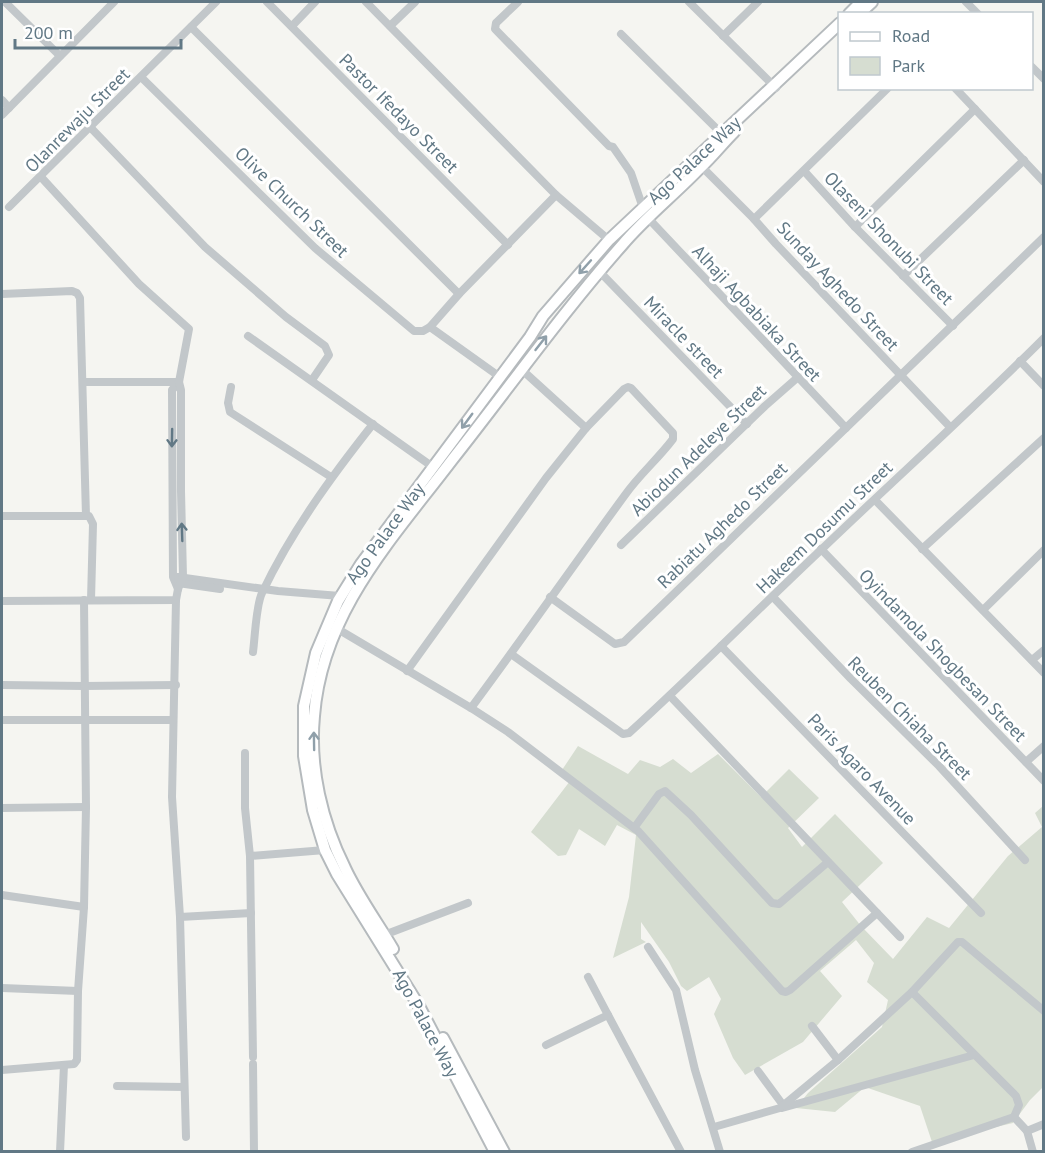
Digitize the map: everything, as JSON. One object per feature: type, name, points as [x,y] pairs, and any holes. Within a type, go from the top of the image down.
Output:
[{"type":"main road","name":"Ago Palace Way","points":[[495,1152],[419,1006],[337,874],[325,850],[309,791],[304,756],[304,706],[316,653],[339,598],[361,564],[554,303],[609,240],[702,167],[776,87],[838,25]]},
{"type":"main road","name":"Ago Palace Way","points":[[504,1152],[433,1017],[346,870],[328,828],[319,795],[314,758],[313,718],[326,655],[336,628],[356,588],[404,519],[452,460],[555,324],[645,213],[722,134],[838,34]]},
{"type":"main road","points":[[554,303],[563,315]]},
{"type":"main road","points":[[546,313],[555,324]]},
{"type":"street","points":[[5,2],[60,56]]},
{"type":"street","points":[[2,115],[114,2]]},
{"type":"street","name":"Olanrewaju Street","points":[[9,207],[216,2]]},
{"type":"street","name":"Pastor Ifedayo Street","points":[[267,2],[508,245]]},
{"type":"street","points":[[292,26],[315,2]]},
{"type":"street","points":[[366,2],[556,195],[609,240]]},
{"type":"street","points":[[390,26],[415,2]]},
{"type":"street","points":[[518,2],[496,23],[495,29],[609,146],[613,147],[631,173],[645,213]]},
{"type":"street","points":[[689,2],[776,87]]},
{"type":"street","points":[[723,36],[758,2]]},
{"type":"street","points":[[191,27],[459,294]]},
{"type":"street","points":[[621,34],[722,134]]},
{"type":"street","points":[[1033,68],[1044,79]]},
{"type":"street","name":"Olive Church Street","points":[[141,77],[315,248],[405,326],[414,331],[423,331],[430,327]]},
{"type":"street","points":[[754,219],[805,172],[886,90]]},
{"type":"street","points":[[957,90],[1044,182]]},
{"type":"street","points":[[2,100],[9,108]]},
{"type":"street","points":[[855,227],[975,109]]},
{"type":"street","points":[[90,128],[205,247],[286,317],[326,346],[329,355],[312,380]]},
{"type":"street","points":[[903,276],[1024,160]]},
{"type":"street","name":"Sunday Aghedo Street","points":[[702,167],[950,427]]},
{"type":"street","name":"Olaseni Shonubi Street","points":[[805,172],[855,227],[953,326]]},
{"type":"street","points":[[41,177],[139,284],[189,329],[179,382],[181,390],[181,491],[172,797],[180,917],[186,1137]]},
{"type":"street","points":[[500,376],[430,327],[459,294],[556,195]]},
{"type":"street","name":"Alhaji Agbabiaka Street","points":[[645,213],[846,428]]},
{"type":"street","name":"Rabiatu Aghedo Street","points":[[550,597],[615,644],[620,644],[902,376],[1044,237]]},
{"type":"street","name":"Miracle street","points":[[599,271],[747,424]]},
{"type":"street","points":[[2,294],[72,291],[80,298],[86,516]]},
{"type":"street","points":[[248,336],[434,467]]},
{"type":"street","name":"Hakeem Dosumu Street","points":[[511,654],[623,734],[629,733],[1044,338]]},
{"type":"street","points":[[1020,361],[1044,386]]},
{"type":"street","points":[[521,369],[586,428]]},
{"type":"street","name":"Abiodun Adeleye Street","points":[[621,544],[797,378]]},
{"type":"street","points":[[83,382],[179,382]]},
{"type":"street","points":[[231,387],[228,403],[230,412],[331,477]]},
{"type":"street","points":[[407,671],[540,486],[586,428],[628,387],[631,388],[673,433],[673,439],[625,494],[471,708]]},
{"type":"street","points":[[253,652],[263,592],[293,536],[331,477],[373,424]]},
{"type":"street","points":[[922,549],[1044,438]]},
{"type":"street","points":[[875,500],[1044,674]]},
{"type":"street","points":[[2,516],[89,516],[93,524],[84,686],[86,807],[77,1060],[74,1064],[2,1070]]},
{"type":"street","name":"Oyindamola Shogbesan Street","points":[[821,549],[1044,781]]},
{"type":"street","points":[[983,610],[1044,550]]},
{"type":"street","points":[[178,582],[339,598]]},
{"type":"street","name":"Reuben Chiaha Street","points":[[772,597],[939,766],[1025,860]]},
{"type":"street","points":[[2,602],[177,600]]},
{"type":"street","points":[[336,628],[508,732],[634,828],[782,991],[790,990],[877,913]]},
{"type":"street","name":"Paris Agaro Avenue","points":[[721,646],[981,913]]},
{"type":"street","points":[[1032,660],[1044,650]]},
{"type":"street","points":[[2,685],[176,685]]},
{"type":"street","points":[[670,696],[900,937]]},
{"type":"street","points":[[2,720],[173,720]]},
{"type":"street","points":[[1026,762],[1044,746]]},
{"type":"street","points":[[245,753],[245,808],[250,856],[254,1152]]},
{"type":"street","points":[[634,828],[659,794],[665,791],[691,815],[772,903],[776,904],[779,904],[828,862]]},
{"type":"street","points":[[2,808],[86,807]]},
{"type":"street","points":[[250,856],[325,850]]},
{"type":"street","points":[[2,895],[84,907]]},
{"type":"street","points":[[384,935],[468,903]]},
{"type":"street","points":[[180,917],[251,913]]},
{"type":"street","points":[[782,1106],[838,1060],[912,992],[955,944],[962,942],[1044,1011]]},
{"type":"street","points":[[648,947],[676,990],[695,1070],[714,1126],[720,1152]]},
{"type":"street","points":[[588,977],[681,1152]]},
{"type":"street","points":[[2,988],[78,991]]},
{"type":"street","points":[[912,992],[1016,1096],[1019,1105],[1014,1117],[912,1152]]},
{"type":"street","points":[[546,1046],[608,1015]]},
{"type":"street","points":[[812,1026],[838,1060]]},
{"type":"street","points":[[714,1126],[974,1054]]},
{"type":"street","points":[[60,1152],[64,1065]]},
{"type":"street","points":[[758,1071],[782,1106]]},
{"type":"street","points":[[117,1086],[184,1087]]},
{"type":"street","points":[[1014,1117],[1027,1131],[1033,1152]]},
{"type":"street","points":[[1027,1131],[1044,1124]]},
{"type":"green space","points":[[578,746],[628,774],[640,760],[660,767],[673,759],[691,773],[718,754],[761,797],[789,769],[819,798],[788,828],[802,847],[835,814],[883,863],[842,902],[861,926],[893,959],[927,917],[949,928],[1008,856],[1042,827],[1035,813],[1043,806],[1043,1087],[1013,1123],[932,1142],[920,1106],[865,1087],[835,1112],[796,1108],[808,1093],[882,1027],[888,1000],[867,982],[874,963],[856,940],[820,971],[842,996],[803,1042],[745,1075],[733,1058],[714,1014],[721,999],[709,977],[687,991],[681,986],[669,962],[641,922],[641,939],[646,942],[613,958],[629,897],[636,835],[617,825],[605,846],[579,829],[566,855],[558,856],[531,832],[570,781],[562,770]]}]
